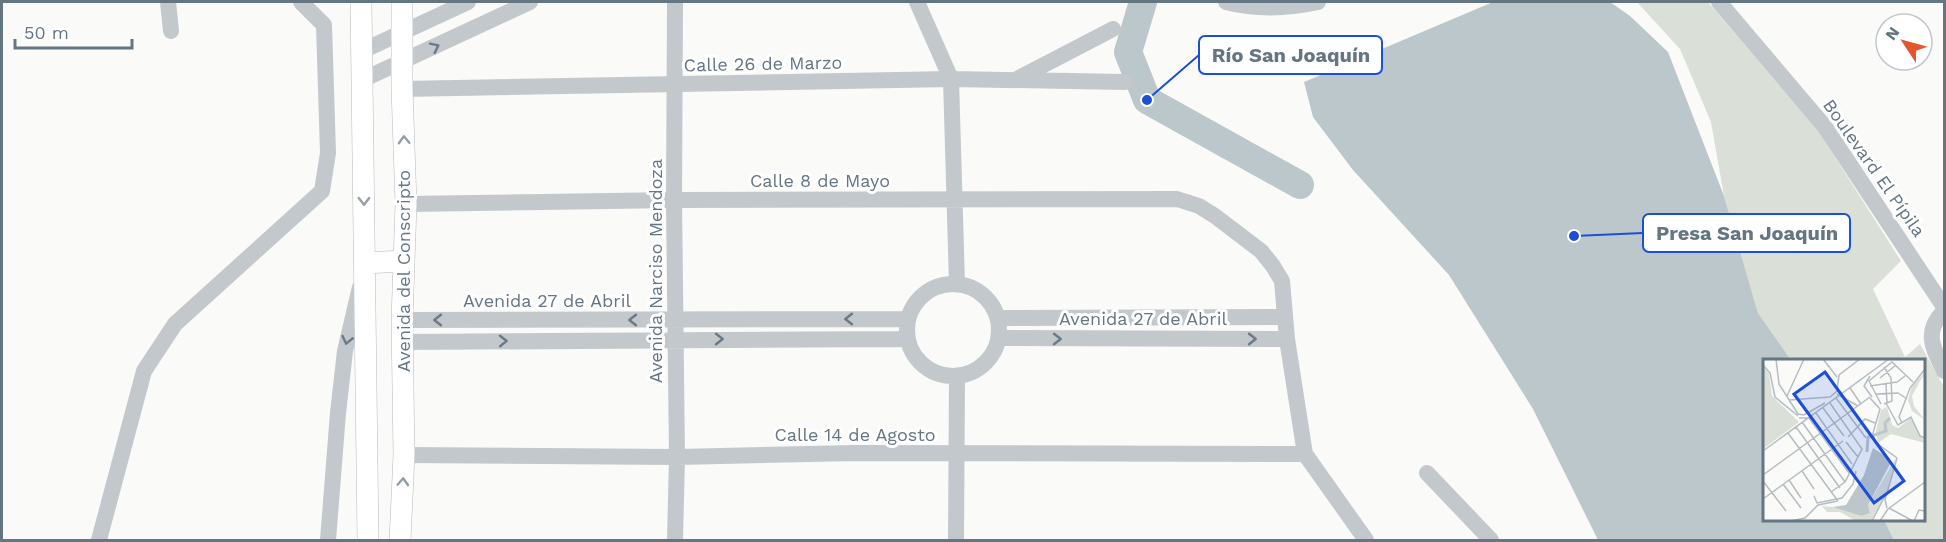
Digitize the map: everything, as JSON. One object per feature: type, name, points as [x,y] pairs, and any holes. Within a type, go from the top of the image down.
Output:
[{"type":"main road","points":[[361,2],[368,540]]},
{"type":"main road","name":"Avenida del Conscripto","points":[[400,540],[404,455],[402,320],[406,204],[402,2]]},
{"type":"main road","points":[[365,262],[403,261]]},
{"type":"street","points":[[168,2],[171,32]]},
{"type":"street","points":[[99,540],[144,371],[175,324],[322,191],[328,153],[324,25],[301,2]]},
{"type":"street","points":[[362,51],[468,2]]},
{"type":"street","points":[[362,80],[530,2]]},
{"type":"street","name":"Avenida Narciso Mendoza","points":[[675,2],[674,200],[677,457],[675,540]]},
{"type":"street","points":[[1226,2],[1249,8],[1294,8],[1318,2]]},
{"type":"street","name":"Boulevard El Pípila","points":[[1719,2],[1828,125],[1944,309]]},
{"type":"street","name":"Boulevard El Pípila","points":[[1730,2],[1828,125],[1944,290]]},
{"type":"street","points":[[923,3],[951,80],[957,284]]},
{"type":"street","points":[[1011,82],[1113,29]]},
{"type":"street","name":"Calle 26 de Marzo","points":[[402,89],[951,80],[1125,82]]},
{"type":"street","name":"Calle 8 de Mayo","points":[[406,204],[674,200],[1177,199],[1199,206],[1261,251],[1282,281],[1284,317],[1305,454]]},
{"type":"street","points":[[328,540],[345,351],[365,262]]},
{"type":"street","points":[[957,284],[971,287],[983,294],[992,305],[998,318],[999,338],[994,353],[984,365],[972,373],[957,377],[940,375],[924,368],[913,355],[907,339],[908,319],[915,304],[926,292],[941,285],[957,284]]},
{"type":"street","points":[[1944,309],[1931,337],[1932,346],[1944,371]]},
{"type":"street","name":"Avenida 27 de Abril","points":[[998,318],[1284,317]]},
{"type":"street","name":"Avenida 27 de Abril","points":[[402,320],[908,319]]},
{"type":"street","name":"Avenida 27 de Abril","points":[[999,338],[1287,339]]},
{"type":"street","points":[[403,342],[907,339]]},
{"type":"street","points":[[956,540],[957,377]]},
{"type":"street","points":[[361,540],[357,535],[357,428],[365,407]]},
{"type":"street","name":"Calle 14 de Agosto","points":[[404,455],[677,457],[854,453],[1305,454]]},
{"type":"street","points":[[1305,454],[1366,540]]},
{"type":"street","points":[[1427,473],[1491,540]]},
{"type":"shaded area","points":[[1493,2],[1610,2],[1630,16],[1668,52],[1724,196],[1758,313],[1790,359],[1763,359],[1763,521],[1884,521],[1894,540],[1598,540],[1533,409],[1449,275],[1353,170],[1313,117],[1304,82]]},
{"type":"shaded area","points":[[1637,2],[1708,2],[1819,132],[1901,261],[1873,289],[1905,357],[1920,344],[1944,387],[1944,540],[1894,540],[1884,521],[1925,521],[1925,359],[1790,359],[1758,313],[1724,196],[1711,122],[1680,49]]},
{"type":"waterway","points":[[1143,2],[1128,52],[1147,100],[1300,185]]},
{"type":"place","name":"Río San Joaquín","points":[[1147,100]]},
{"type":"place","name":"Presa San Joaquín","points":[[1574,236]]}]
